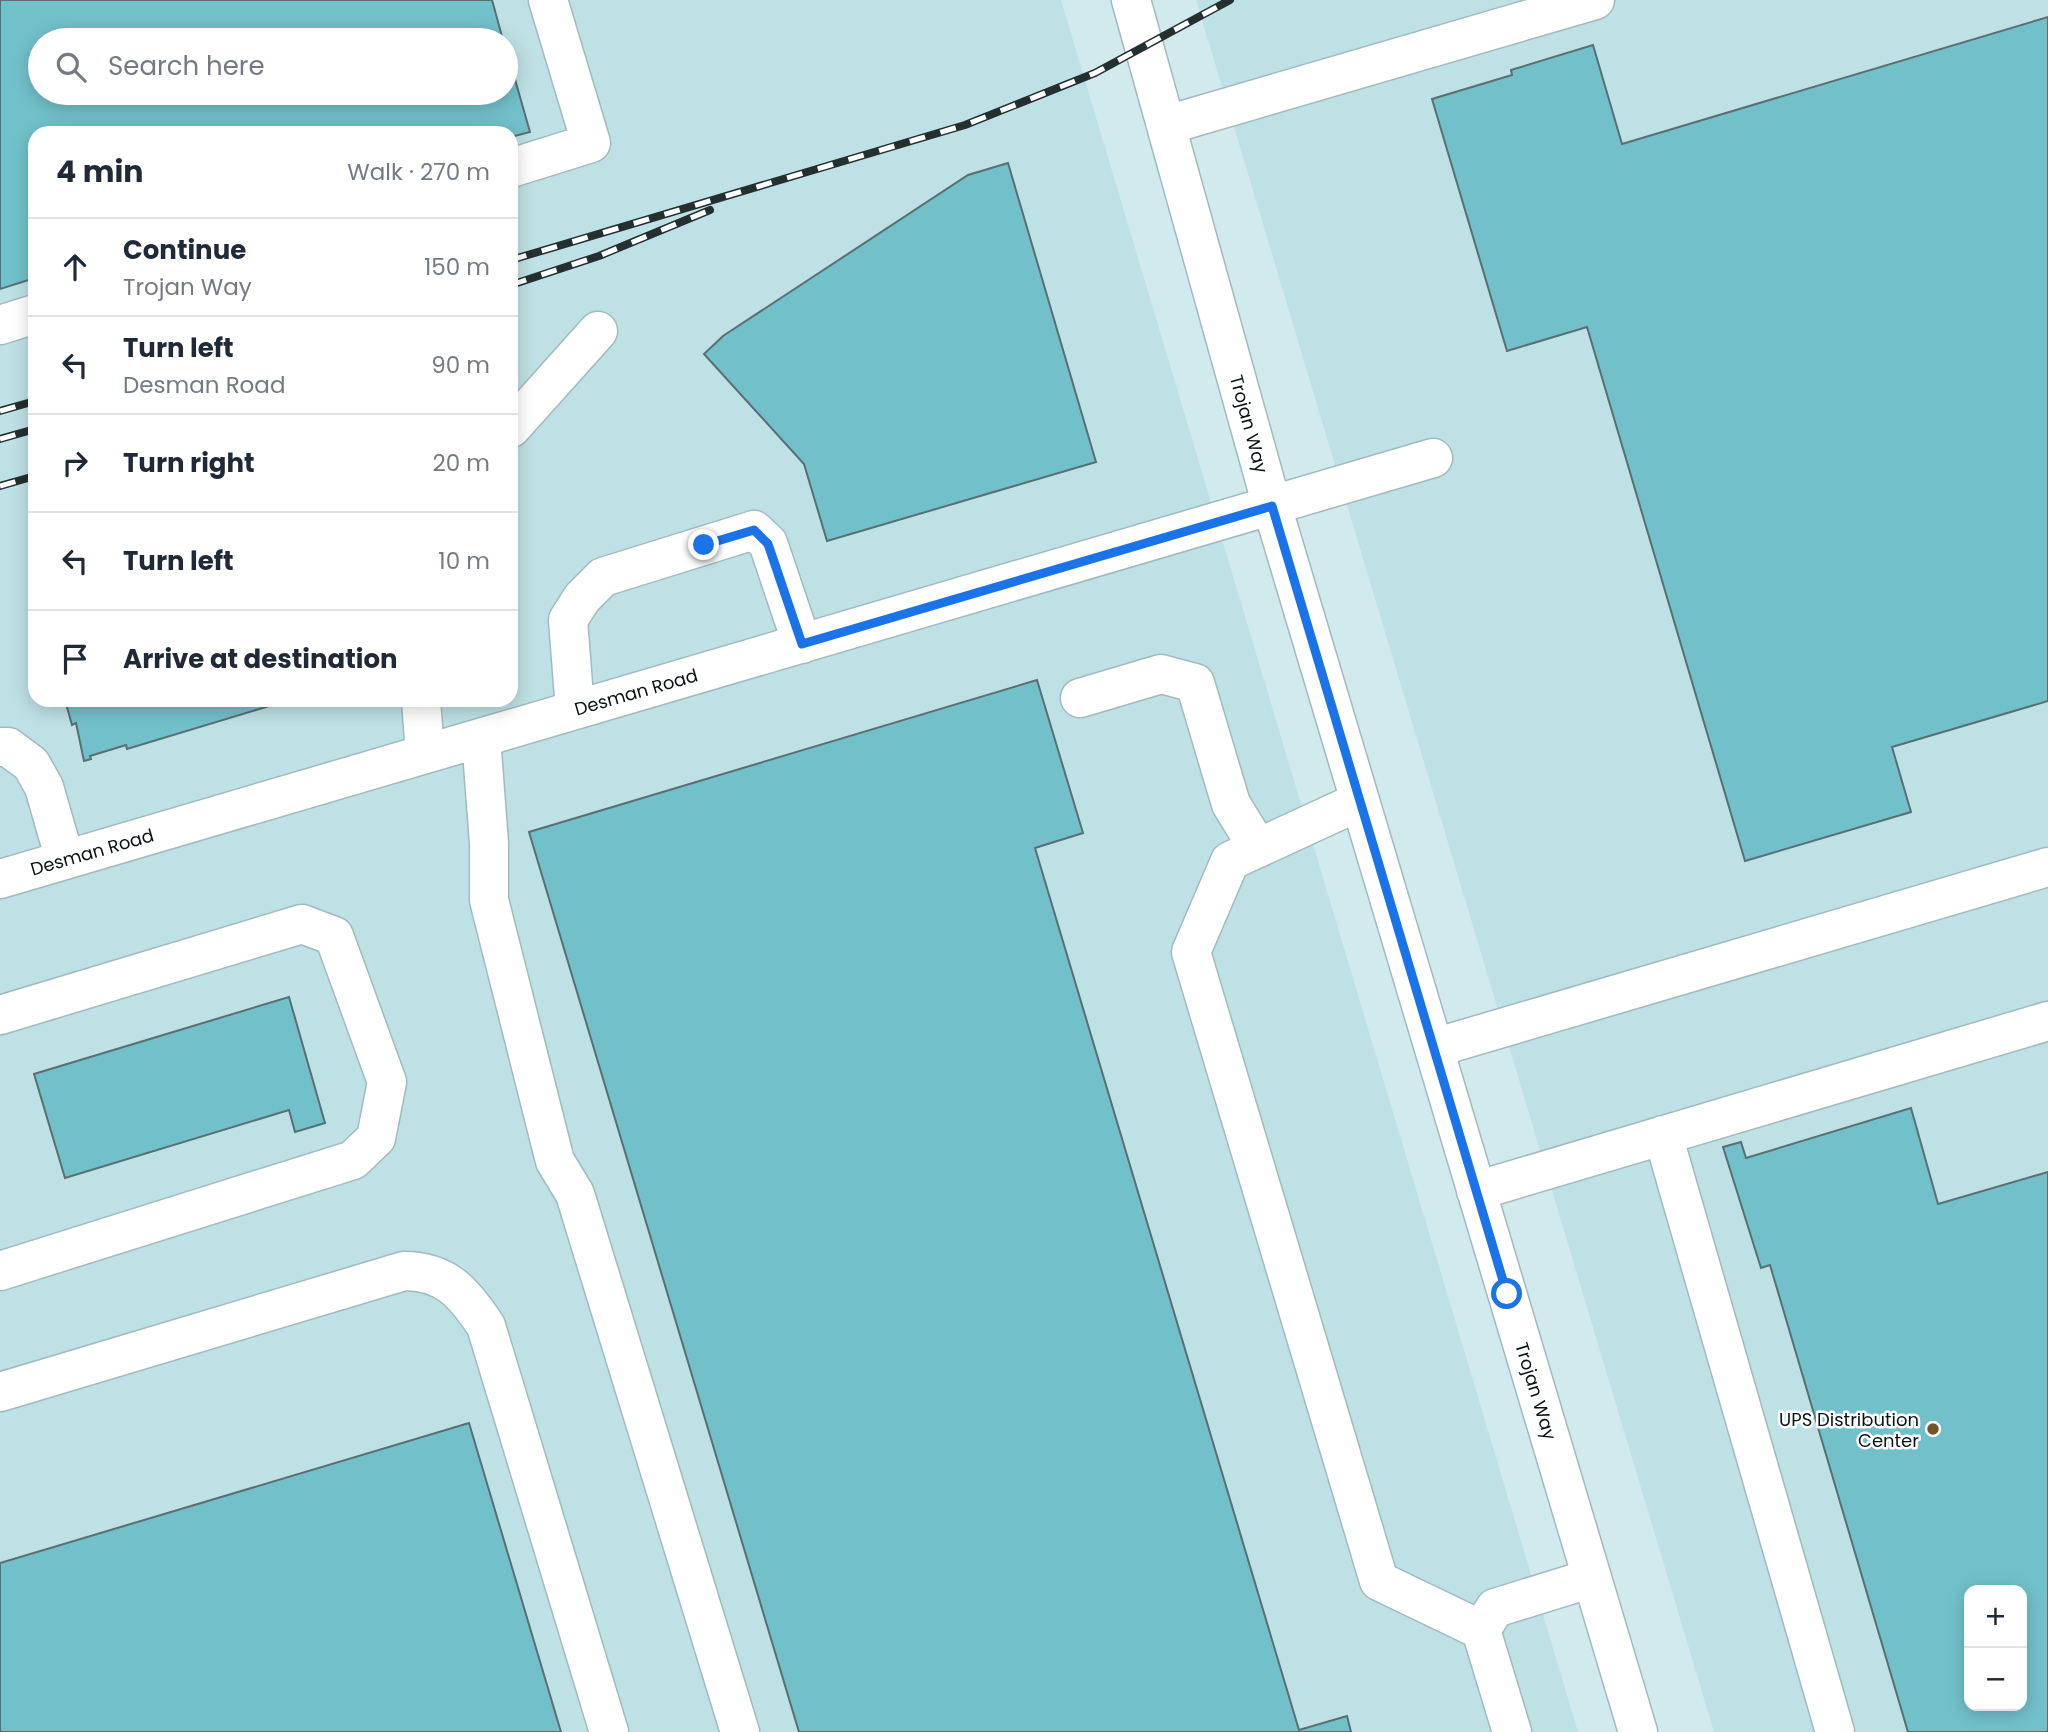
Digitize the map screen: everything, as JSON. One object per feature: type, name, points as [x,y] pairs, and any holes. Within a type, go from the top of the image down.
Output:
[{"type":"street","points":[[518,166],[591,143],[548,0]]},
{"type":"street","name":"Trojan Way","points":[[1131,0],[1272,506],[1639,1732]]},
{"type":"street","points":[[1167,125],[1595,0]]},
{"type":"street","points":[[0,325],[28,316]]},
{"type":"street","points":[[518,420],[598,331]]},
{"type":"street","name":"Desman Road","points":[[0,879],[1433,458]]},
{"type":"street","points":[[575,710],[568,621],[582,598],[603,577],[754,530],[768,544],[802,644]]},
{"type":"street","points":[[1080,698],[1161,674],[1195,683],[1231,804],[1258,848]]},
{"type":"street","points":[[422,707],[425,754]]},
{"type":"street","points":[[481,738],[489,843],[489,900],[537,1096],[555,1161],[575,1194],[740,1732]]},
{"type":"street","points":[[0,747],[8,747],[31,764],[44,787],[65,860]]},
{"type":"street","points":[[1360,801],[1230,861],[1191,952],[1379,1581],[1481,1629],[1512,1732]]},
{"type":"street","points":[[1434,1048],[2048,867]]},
{"type":"street","points":[[0,1015],[302,923],[334,936],[387,1082],[376,1138],[353,1160],[0,1271]]},
{"type":"street","points":[[1476,1191],[2048,1021]]},
{"type":"street","points":[[1663,1135],[1835,1732]]},
{"type":"street","points":[[0,1392],[404,1271],[426,1271],[447,1282],[470,1302],[486,1326],[609,1732]]},
{"type":"street","points":[[1481,1629],[1495,1608],[1592,1578]]},
{"type":"shaded area","points":[[0,0],[1061,0],[1578,1732],[0,1732]]},
{"type":"shaded area","points":[[1196,0],[2048,0],[2048,1732],[1714,1732]]},
{"type":"building","points":[[0,0],[492,0],[500,28],[28,28],[28,105],[518,105],[518,90],[530,132],[518,135],[518,126],[28,126],[28,280],[0,289]]},
{"type":"building","points":[[2048,17],[2048,701],[1892,747],[1911,812],[1745,861],[1587,327],[1507,351],[1432,99],[1512,75],[1511,70],[1593,45],[1622,144]]},
{"type":"building","points":[[1008,163],[1096,462],[827,541],[804,464],[704,354],[723,336],[968,175]]},
{"type":"building","points":[[1037,680],[1083,833],[1035,848],[1299,1730],[1347,1716],[1351,1732],[799,1732],[529,832]]},
{"type":"building","points":[[67,707],[266,707],[127,749],[126,745],[90,756],[91,759],[84,761],[76,723],[72,725]]},
{"type":"building","points":[[289,997],[325,1123],[295,1132],[289,1110],[65,1178],[34,1074]]},
{"type":"building","name":"UPS Distribution Center","points":[[1911,1108],[1938,1204],[2048,1172],[2048,1732],[1908,1732],[1770,1265],[1761,1268],[1723,1147],[1741,1142],[1746,1158]]},
{"type":"building","points":[[469,1423],[561,1732],[0,1732],[0,1563]]},
{"type":"railway","points":[[518,258],[965,125],[1095,73],[1230,0]]},
{"type":"railway","points":[[518,283],[599,256],[710,210]]},
{"type":"railway","points":[[0,411],[28,403]]},
{"type":"railway","points":[[0,439],[28,431]]},
{"type":"railway","points":[[0,486],[28,478]]},
{"type":"place","name":"UPS Distribution Center","points":[[1933,1429]]},
{"type":"route","points":[[704,545],[754,530],[768,544],[802,644],[1272,506],[1507,1294]]}]
